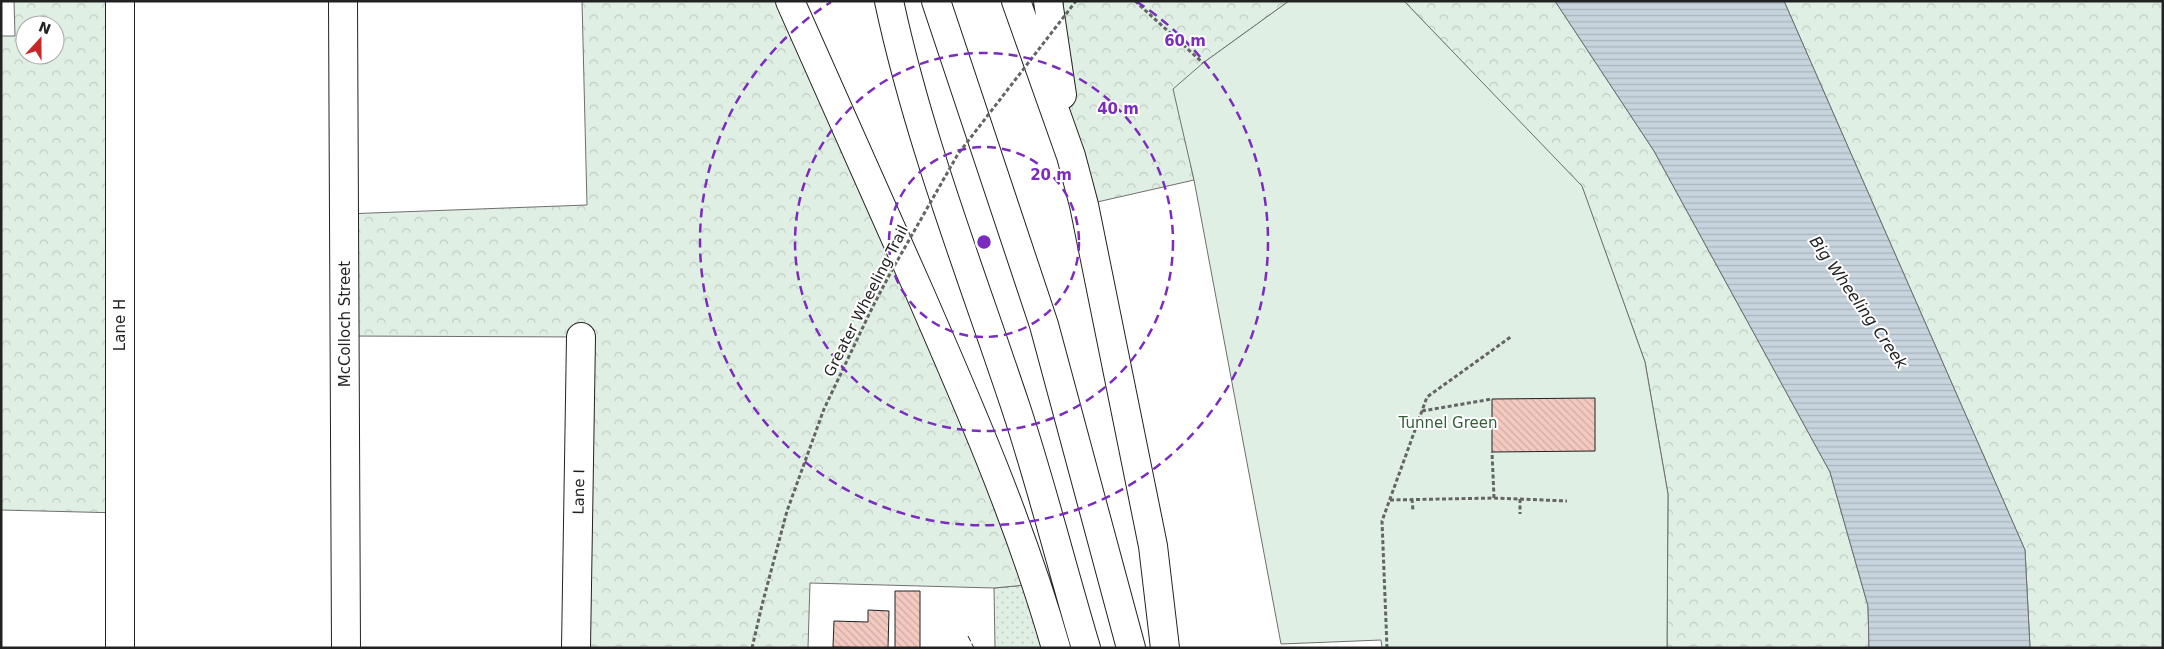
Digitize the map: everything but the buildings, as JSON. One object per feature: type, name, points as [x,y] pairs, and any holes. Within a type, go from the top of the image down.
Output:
[{"type":"main road","name":"Lane H","points":[[120,1],[120,648]]},
{"type":"main road","name":"McColloch Street","points":[[343,1],[346,648]]},
{"type":"main road","points":[[790,1],[953,369],[1013,517],[1037,584],[1056,648]]},
{"type":"main road","points":[[889,1],[899,50],[921,130],[1016,410],[1086,648]]},
{"type":"main road","points":[[936,1],[1044,325],[1131,648]]},
{"type":"main road","points":[[1016,1],[1071,156],[1084,205],[1153,546],[1165,648]]},
{"type":"main road","points":[[1048,1],[1071,156]]},
{"type":"main road","name":"Lane I","points":[[576,648],[581,337]]},
{"type":"path","name":"Greater Wheeling Trail","points":[[752,648],[788,511],[824,409],[873,306],[958,154],[1076,1]]},
{"type":"path","points":[[1136,1],[1202,63]]},
{"type":"path","points":[[1387,648],[1382,521],[1427,398],[1512,336]]},
{"type":"path","points":[[1422,411],[1492,399]]},
{"type":"path","points":[[1492,452],[1494,498]]},
{"type":"path","points":[[1390,500],[1494,498],[1567,501]]},
{"type":"path","points":[[1412,499],[1414,511]]},
{"type":"path","points":[[1520,499],[1520,514]]},
{"type":"green space","points":[[14,1],[120,1],[121,513],[1,510],[1,36],[15,36]]},
{"type":"green space","points":[[582,1],[790,1],[1037,584],[994,588],[810,583],[808,648],[576,648],[581,337],[345,336],[344,214],[587,205]]},
{"type":"green space","points":[[1063,1],[1289,1],[1203,63],[1191,166],[1194,180],[1084,205],[1071,156]]},
{"type":"green space","name":"Tunnel Green","points":[[1289,1],[1404,1],[1582,186],[1645,362],[1668,494],[1667,648],[1382,648],[1381,640],[1281,644],[1194,180],[1173,89],[1203,63]]},
{"type":"green space","points":[[1404,1],[1555,1],[1654,151],[1830,472],[1868,606],[1869,648],[1667,648],[1668,494],[1645,362],[1582,187]]},
{"type":"green space","points":[[1784,1],[2163,1],[2163,648],[2030,648],[2025,550]]},
{"type":"green space","points":[[1037,584],[1056,648],[995,648],[994,588]]},
{"type":"water","name":"Big Wheeling Creek","points":[[1555,1],[1784,1],[2025,550],[2030,648],[1869,648],[1868,606],[1830,472],[1654,151]]},
{"type":"fence","points":[[968,636],[974,648]]}]
